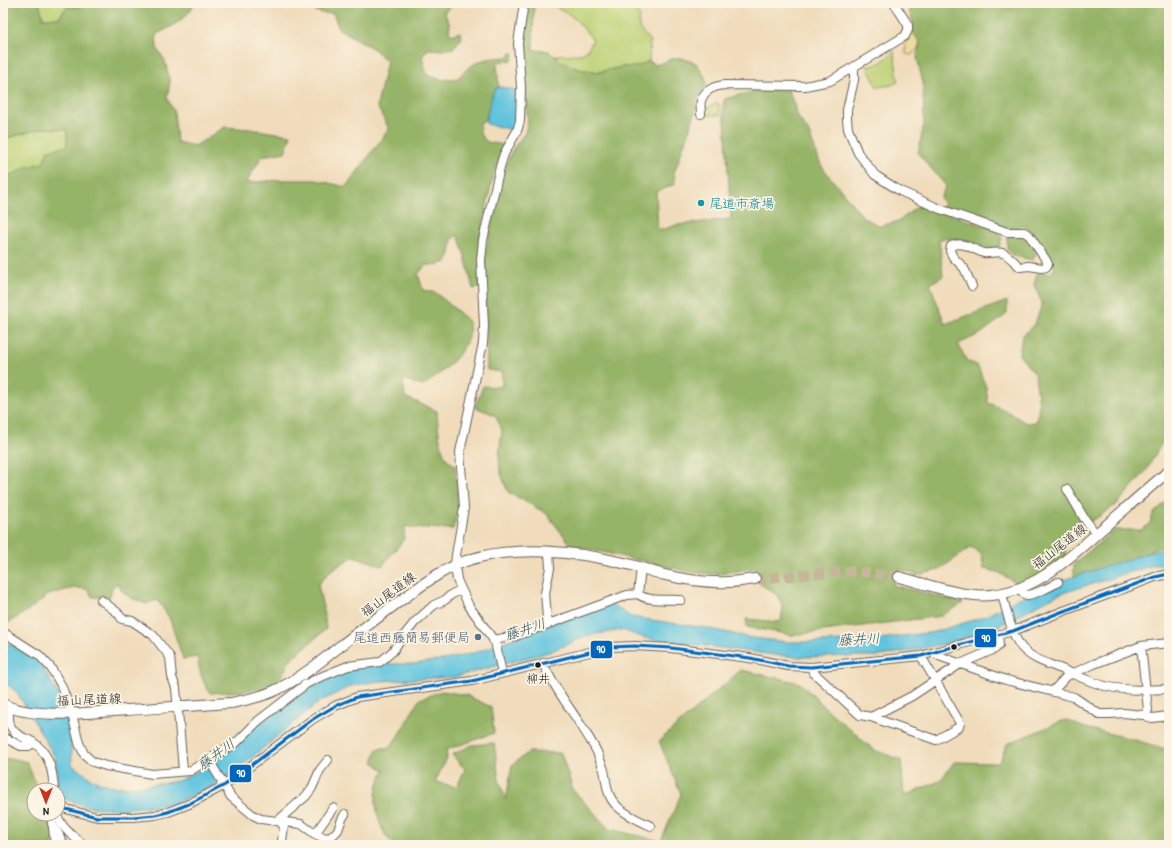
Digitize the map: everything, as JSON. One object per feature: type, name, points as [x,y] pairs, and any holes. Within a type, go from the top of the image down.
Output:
[{"type":"main road","name":"福山尾道線","points":[[899,577],[960,593],[1003,597],[1041,578],[1064,562],[1169,471]]},
{"type":"main road","name":"福山尾道線","points":[[10,707],[39,713],[71,714],[231,703],[253,698],[274,691],[309,672],[431,578],[455,565],[472,559],[496,554],[515,552],[549,552],[586,555],[620,562],[667,575],[699,581],[729,582],[755,579]]},
{"type":"street","points":[[502,673],[494,643],[469,606],[461,590],[455,565],[464,508],[460,452],[483,343],[484,326],[481,260],[483,240],[504,154],[517,131],[520,121],[521,88],[518,43],[524,3]]},
{"type":"street","points":[[701,114],[701,101],[705,94],[715,86],[724,84],[805,86],[830,82],[905,36],[908,30],[908,25],[894,3]]},
{"type":"street","points":[[854,68],[854,80],[847,110],[848,129],[858,153],[875,175],[900,191],[940,209],[1007,232],[1024,232],[1029,235],[1048,264],[1046,267],[1042,268],[1029,266],[1020,267],[1004,254],[997,252],[985,253],[956,243],[951,246],[950,251],[964,268],[972,286]]},
{"type":"street","points":[[1067,489],[1084,518],[1096,534]]},
{"type":"street","points":[[540,628],[547,618],[545,593],[550,568],[549,552]]},
{"type":"street","points":[[638,594],[642,568]]},
{"type":"street","points":[[66,809],[97,817],[133,817],[168,812],[189,804],[225,785],[313,719],[335,706],[357,697],[472,680],[610,647],[635,646],[671,648],[750,658],[788,666],[811,667],[921,656],[998,635],[1012,628],[1061,612],[1155,577],[1169,574]]},
{"type":"street","points":[[1020,589],[1027,595],[1050,588],[1058,582]]},
{"type":"street","points":[[3,632],[39,655],[51,668],[61,685],[79,743],[84,754],[93,762],[106,766],[152,774],[190,771],[238,742],[258,721],[306,684],[348,666],[380,662],[392,651],[415,622],[434,605],[461,590]]},
{"type":"street","points":[[494,643],[540,628],[627,595],[638,594],[650,599],[681,600]]},
{"type":"street","points":[[1003,597],[1012,628],[1021,647],[1031,657],[1105,686],[1126,690],[1169,689]]},
{"type":"street","points":[[101,600],[118,613],[122,619],[132,621],[153,635],[170,657],[172,677],[176,688],[183,770],[190,771]]},
{"type":"street","points":[[871,717],[912,696],[960,664],[995,649],[999,645],[998,635]]},
{"type":"street","points":[[1053,691],[1067,676],[1072,673],[1141,646],[1169,643]]},
{"type":"street","points":[[1141,646],[1148,710],[1146,714]]},
{"type":"street","points":[[935,652],[939,656],[1006,680],[1074,697],[1099,714],[1146,714],[1148,717],[1152,718],[1169,716]]},
{"type":"street","points":[[811,667],[814,672],[860,715],[871,717],[936,740],[958,727],[960,723],[921,656]]},
{"type":"street","points":[[543,663],[550,679],[572,711],[604,768],[609,797],[617,807],[625,813],[651,826]]},
{"type":"street","points":[[306,684],[309,672]]},
{"type":"street","points":[[10,707],[10,726],[17,734],[33,742],[43,751],[50,762],[54,775],[54,782]]},
{"type":"street","points":[[3,737],[21,746],[29,746],[33,742]]},
{"type":"street","points":[[209,760],[231,797],[253,815],[261,819],[301,824],[315,834],[330,838],[338,830],[345,814]]},
{"type":"street","points":[[279,821],[306,796],[312,788],[320,770],[328,760]]},
{"type":"street","points":[[315,834],[333,808]]},
{"type":"street","points":[[279,821],[284,826],[282,841],[283,845]]},
{"type":"street","points":[[61,822],[84,845]]},
{"type":"street","points":[[52,824],[55,845]]},
{"type":"street","points":[[52,824],[64,845]]},
{"type":"green space","points":[[3,3],[39,3],[43,18],[59,18],[66,8],[80,6],[80,3],[194,3],[184,18],[173,26],[156,34],[157,48],[165,61],[170,82],[167,98],[174,112],[177,142],[195,146],[225,127],[291,135],[285,152],[262,156],[246,183],[279,180],[316,180],[346,187],[389,129],[377,106],[387,61],[374,49],[339,29],[333,13],[315,11],[307,3],[457,3],[444,12],[450,25],[449,31],[451,35],[460,32],[462,38],[453,48],[443,50],[428,49],[422,57],[427,75],[442,80],[458,78],[469,67],[480,61],[509,57],[510,53],[514,53],[512,60],[497,62],[499,96],[489,109],[486,119],[480,123],[480,134],[487,142],[504,145],[493,175],[480,240],[479,288],[473,289],[458,235],[452,239],[450,254],[446,262],[435,265],[426,265],[418,274],[423,290],[436,293],[468,320],[469,333],[467,341],[451,364],[422,386],[403,379],[405,397],[437,411],[439,436],[442,449],[448,460],[455,465],[458,507],[453,529],[415,528],[405,526],[404,539],[382,566],[354,556],[330,571],[318,585],[326,629],[290,660],[280,679],[264,688],[210,693],[201,676],[198,657],[183,659],[169,617],[157,600],[146,604],[131,598],[122,591],[118,583],[112,587],[110,597],[92,597],[88,589],[74,588],[54,593],[45,597],[32,608],[3,626],[3,175],[12,175],[27,167],[43,163],[48,150],[67,146],[67,130],[43,128],[3,139],[3,50],[5,42],[3,40]]},
{"type":"green space","points":[[39,3],[80,3],[80,6],[66,8],[59,18],[43,18]]},
{"type":"green space","points":[[531,3],[535,3],[533,50],[549,51],[553,56],[559,55],[556,59],[578,69],[599,72],[622,67],[636,67],[649,61],[656,65],[675,58],[682,58],[697,64],[706,79],[706,85],[699,96],[694,116],[674,173],[675,184],[656,192],[658,231],[676,225],[731,219],[723,104],[725,99],[761,89],[789,90],[798,117],[808,131],[821,165],[864,218],[880,226],[899,221],[920,204],[996,230],[1002,238],[999,247],[991,250],[953,239],[939,239],[943,276],[930,284],[945,324],[1007,301],[1007,314],[980,334],[958,344],[967,361],[977,365],[986,387],[988,403],[1003,409],[1026,423],[1036,422],[1039,406],[1035,374],[1019,355],[1022,336],[1035,324],[1042,303],[1034,285],[1038,271],[1050,274],[1055,268],[1034,233],[1024,226],[1007,230],[943,208],[944,202],[940,198],[946,186],[918,153],[924,124],[923,84],[917,57],[920,43],[911,30],[913,23],[908,7],[911,3],[1169,3],[1169,430],[1146,471],[1117,504],[1092,521],[1080,520],[1067,536],[1065,558],[1030,587],[1016,583],[998,572],[984,569],[981,554],[971,547],[939,570],[918,575],[899,569],[893,585],[963,603],[941,616],[792,635],[747,627],[746,619],[779,622],[781,620],[783,607],[776,594],[759,583],[755,568],[719,574],[695,573],[571,545],[546,513],[508,492],[500,471],[499,455],[502,430],[495,415],[475,407],[483,386],[502,387],[502,372],[487,370],[485,255],[505,167],[513,149],[525,133],[528,121],[522,46],[527,13]]},
{"type":"green space","points":[[553,3],[628,3],[640,16],[639,27],[650,41],[649,61],[636,67],[622,67],[599,72],[578,69],[556,59],[559,55],[581,54],[587,51],[593,40],[577,21],[569,14],[556,7]]},
{"type":"green space","points":[[894,51],[898,81],[892,85],[877,87],[867,66],[882,62]]},
{"type":"green space","points":[[717,103],[719,104],[720,115],[705,115],[705,113],[707,113],[706,108]]},
{"type":"green space","points":[[43,128],[67,130],[67,146],[43,163],[27,167],[12,175],[3,175],[3,139]]},
{"type":"green space","points":[[1007,236],[1027,236],[1037,252],[1033,260],[1013,256],[1007,249]]},
{"type":"green space","points":[[1169,499],[1169,547],[1159,547],[1074,584],[1074,564],[1114,530],[1141,530],[1149,525],[1153,514]]},
{"type":"green space","points":[[741,670],[800,683],[830,712],[874,750],[901,760],[904,796],[940,781],[954,762],[999,763],[1007,744],[1065,720],[1085,728],[1128,738],[1169,750],[1169,845],[394,845],[384,833],[376,808],[376,791],[384,770],[373,762],[377,749],[391,747],[420,699],[442,691],[466,695],[491,707],[494,733],[446,750],[447,758],[435,782],[457,787],[465,769],[452,755],[472,745],[494,743],[499,780],[506,800],[512,765],[529,752],[561,753],[573,790],[609,829],[661,841],[681,794],[659,741]]},
{"type":"green space","points":[[3,759],[16,759],[27,762],[35,782],[26,782],[26,822],[50,822],[54,834],[53,845],[3,845]]},
{"type":"sand","points":[[911,30],[920,43],[917,50],[911,55],[906,54],[905,41]]},
{"type":"water","points":[[501,87],[515,90],[518,93],[518,112],[513,130],[487,124],[485,122],[493,93],[496,88]]},
{"type":"water","points":[[1164,548],[1169,548],[1169,563],[1157,564],[1059,594],[989,631],[944,644],[881,656],[800,657],[775,655],[645,638],[622,630],[589,635],[549,652],[454,677],[379,681],[351,686],[319,702],[239,768],[215,785],[173,804],[120,809],[89,807],[66,799],[66,782],[57,782],[55,757],[17,692],[3,681],[3,642],[23,649],[40,663],[58,693],[71,731],[72,765],[99,783],[118,787],[144,786],[178,781],[200,770],[228,743],[265,720],[300,692],[326,678],[352,669],[376,664],[413,664],[449,659],[477,652],[608,602],[631,617],[706,628],[752,638],[788,642],[823,642],[879,639],[935,632],[986,616],[1017,599],[1067,579]]},
{"type":"tunnel","points":[[755,579],[855,571],[899,577]]},
{"type":"transit line","name":"90","points":[[66,809],[97,817],[133,817],[168,812],[189,804],[225,785],[313,719],[335,706],[357,697],[472,681],[610,647],[635,646],[671,648],[750,658],[788,666],[811,667],[921,656],[1013,631],[1155,577],[1169,574]]},
{"type":"place","name":"尾道市斎場","points":[[701,203]]},
{"type":"place","name":"尾道西藤簡易郵便局","points":[[478,637]]},
{"type":"place","name":"柳井","points":[[538,665]]},
{"type":"water label","name":"藤井川","points":[[525,629]]},
{"type":"water label","name":"藤井川","points":[[859,639]]},
{"type":"water label","name":"藤井川","points":[[216,754]]}]
